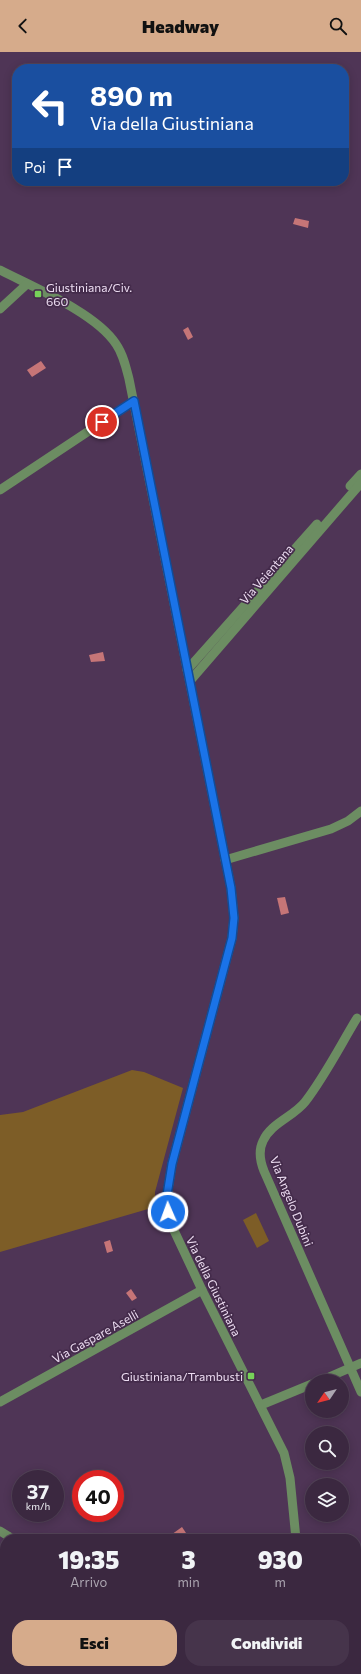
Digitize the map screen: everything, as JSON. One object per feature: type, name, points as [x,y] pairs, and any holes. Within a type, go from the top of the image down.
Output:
[{"type":"street","name":"Via della Giustiniana","points":[[0,270],[74,309],[97,324],[110,336],[119,348],[123,358],[134,401],[233,904],[233,932],[172,1164],[167,1195],[168,1212],[171,1224],[202,1290],[261,1405],[286,1459],[290,1478],[296,1534]]},
{"type":"street","points":[[0,309],[27,284]]},
{"type":"street","points":[[0,490],[134,401]]},
{"type":"street","name":"Via Veientana","points":[[188,670],[361,474]]},
{"type":"street","name":"Via Veientana","points":[[190,681],[361,483]]},
{"type":"street","points":[[225,860],[331,829],[348,821],[361,811]]},
{"type":"street","name":"Via Angelo Dubini","points":[[357,1018],[326,1070],[304,1102],[268,1133],[262,1142],[260,1154],[264,1171],[361,1392]]},
{"type":"street","name":"Via Gaspare Aselli","points":[[0,1402],[202,1290]]},
{"type":"street","points":[[336,1374],[361,1363]]},
{"type":"street","points":[[261,1405],[305,1387]]},
{"type":"shaded area","points":[[295,218],[309,221],[308,228],[293,224]]},
{"type":"shaded area","points":[[188,327],[193,337],[188,340],[183,330]]},
{"type":"shaded area","points":[[41,361],[46,368],[32,377],[27,370]]},
{"type":"shaded area","points":[[103,652],[105,661],[91,662],[89,655]]},
{"type":"shaded area","points":[[285,897],[289,913],[281,915],[277,898]]},
{"type":"shaded area","points":[[132,1070],[144,1072],[183,1088],[155,1192],[155,1207],[0,1252],[0,1115],[23,1112]]},
{"type":"shaded area","points":[[256,1213],[269,1241],[257,1248],[243,1220]]},
{"type":"shaded area","points":[[110,1240],[113,1251],[107,1253],[104,1242]]},
{"type":"shaded area","points":[[131,1289],[137,1298],[132,1301],[126,1293]]},
{"type":"shaded area","points":[[182,1527],[186,1533],[185,1534],[172,1534]]},
{"type":"place","name":"Giustiniana/Civ. 660","points":[[38,294]]},
{"type":"place","name":"Giustiniana/Trambusti","points":[[251,1376]]},
{"type":"route","points":[[102,422],[134,401],[231,888],[234,911],[232,938],[172,1164],[167,1195],[168,1212]]}]
